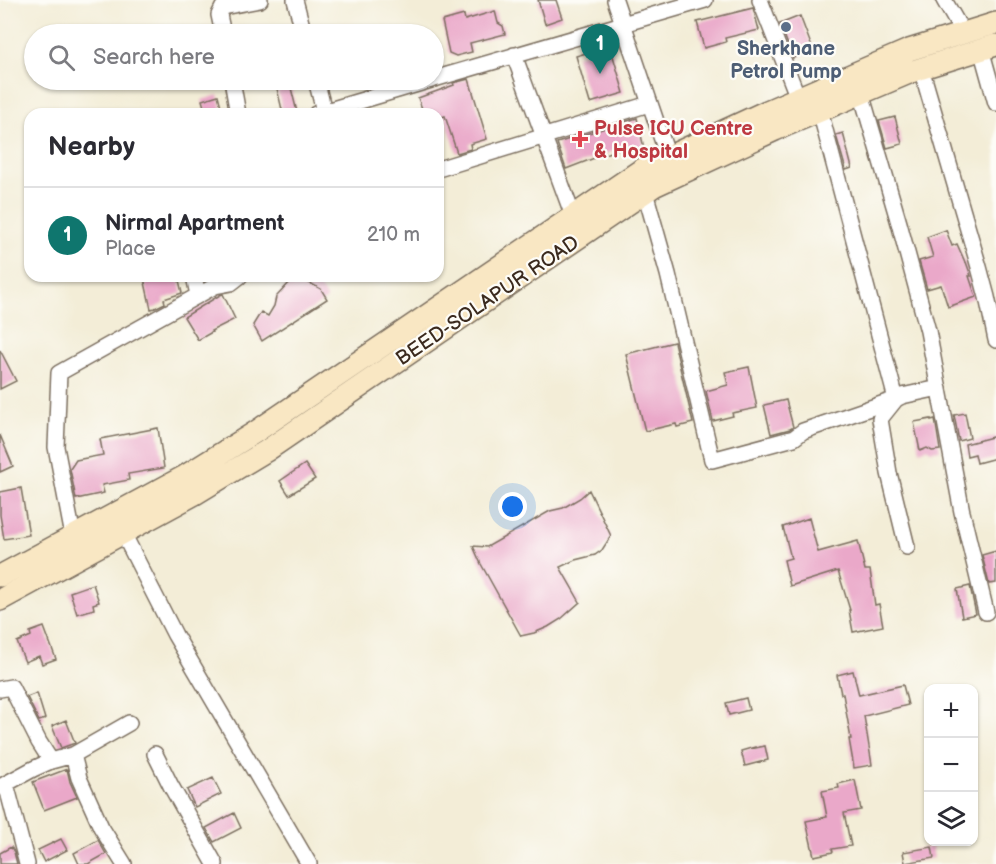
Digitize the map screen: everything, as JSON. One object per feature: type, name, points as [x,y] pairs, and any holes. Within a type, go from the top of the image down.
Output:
[{"type":"main road","name":"BEED-SOLAPUR ROAD","points":[[0,576],[185,476],[255,433],[644,168],[909,50],[996,23]]},
{"type":"main road","name":"BEED-SOLAPUR ROAD","points":[[0,600],[195,494],[266,451],[654,186],[921,68],[989,47]]},
{"type":"street","points":[[221,24],[219,15],[223,7],[260,0]]},
{"type":"street","points":[[295,0],[301,24]]},
{"type":"street","points":[[615,0],[668,157]]},
{"type":"street","points":[[444,75],[705,0]]},
{"type":"street","points":[[760,0],[798,98]]},
{"type":"street","points":[[944,0],[963,33]]},
{"type":"street","points":[[989,47],[996,103]]},
{"type":"street","points":[[514,55],[573,216]]},
{"type":"street","points":[[921,68],[979,267],[996,340]]},
{"type":"street","points":[[234,90],[237,108]]},
{"type":"street","points":[[317,90],[319,108]]},
{"type":"street","points":[[336,108],[396,90]]},
{"type":"street","points":[[861,93],[928,330],[963,512],[986,612]]},
{"type":"street","points":[[444,167],[649,104]]},
{"type":"street","points":[[820,111],[896,399]]},
{"type":"street","points":[[645,192],[668,274],[712,460],[794,438],[803,431],[902,396],[939,388]]},
{"type":"street","points":[[195,282],[198,295]]},
{"type":"street","points":[[73,536],[56,447],[58,373],[215,286],[232,282]]},
{"type":"street","points":[[896,399],[880,419],[889,473],[907,547]]},
{"type":"street","points":[[123,533],[175,635],[309,864]]},
{"type":"street","points":[[0,689],[11,687],[51,761]]},
{"type":"street","points":[[27,864],[3,785],[51,761],[73,755],[129,723]]},
{"type":"street","points":[[155,754],[215,864]]},
{"type":"street","points":[[73,755],[79,778],[101,827],[124,864]]},
{"type":"building","points":[[538,0],[556,0],[562,18],[545,24]]},
{"type":"building","points":[[753,8],[759,30],[725,38],[726,42],[704,48],[697,22]]},
{"type":"building","points":[[495,11],[498,23],[503,26],[505,34],[470,43],[472,52],[456,56],[449,53],[442,21],[464,15],[465,20]]},
{"type":"building","points":[[800,16],[813,50],[793,58],[780,24]]},
{"type":"building","points":[[610,46],[624,93],[590,103],[576,56]]},
{"type":"building","points":[[469,79],[487,139],[470,144],[471,149],[457,153],[444,116],[444,108],[422,108],[418,98],[444,90],[454,85],[453,83]]},
{"type":"building","points":[[277,90],[292,90],[296,108],[282,108]]},
{"type":"building","points":[[218,95],[221,108],[204,108],[202,100]]},
{"type":"building","points":[[895,117],[902,144],[887,148],[879,121]]},
{"type":"building","points":[[637,118],[644,148],[625,153],[623,147],[566,169],[557,143]]},
{"type":"building","points":[[843,133],[852,168],[846,170],[836,135]]},
{"type":"building","points":[[946,230],[952,246],[957,244],[966,262],[976,297],[948,307],[941,285],[927,289],[919,261],[933,257],[927,237]]},
{"type":"building","points":[[145,282],[179,282],[182,293],[164,299],[165,303],[151,309]]},
{"type":"building","points":[[290,282],[308,282],[321,289],[327,299],[262,341],[253,325],[261,312],[268,316],[276,297]]},
{"type":"building","points":[[223,294],[235,319],[198,340],[184,317]]},
{"type":"building","points":[[674,342],[693,423],[677,427],[676,424],[645,431],[626,354]]},
{"type":"building","points":[[0,350],[16,381],[0,389]]},
{"type":"building","points":[[749,367],[757,408],[732,413],[733,416],[713,421],[706,391],[728,385],[725,372]]},
{"type":"building","points":[[786,400],[793,427],[771,434],[764,405]]},
{"type":"building","points":[[965,413],[970,438],[959,441],[954,415]]},
{"type":"building","points":[[935,419],[940,450],[932,451],[927,448],[920,451],[914,422]]},
{"type":"building","points":[[158,428],[164,468],[128,474],[129,480],[102,485],[104,493],[76,499],[70,469],[76,460],[103,455],[100,439]]},
{"type":"building","points":[[0,435],[13,466],[0,472]]},
{"type":"building","points":[[996,436],[996,458],[977,463],[975,454],[967,456],[965,444]]},
{"type":"building","points":[[305,464],[315,479],[289,495],[280,481]]},
{"type":"building","points":[[21,488],[29,535],[4,539],[0,515],[0,492]]},
{"type":"building","points":[[589,490],[611,536],[602,550],[595,555],[560,567],[580,602],[548,627],[521,636],[473,546],[487,547],[550,511],[563,508]]},
{"type":"building","points":[[809,518],[818,552],[858,541],[865,570],[870,570],[875,605],[879,604],[883,626],[853,632],[850,610],[838,571],[790,586],[784,560],[791,558],[783,527]]},
{"type":"building","points":[[996,551],[996,583],[989,584],[982,555]]},
{"type":"building","points":[[93,584],[99,602],[93,604],[94,609],[77,614],[70,592]]},
{"type":"building","points":[[970,586],[976,614],[962,617],[957,589]]},
{"type":"building","points":[[44,627],[56,659],[42,664],[39,656],[25,662],[17,642],[31,636],[30,632]]},
{"type":"building","points":[[853,671],[859,695],[903,685],[908,705],[864,716],[872,765],[854,768],[843,694],[841,694],[837,675]]},
{"type":"building","points":[[37,693],[45,719],[39,721],[27,697]]},
{"type":"building","points":[[746,698],[749,710],[729,715],[726,703]]},
{"type":"building","points":[[66,720],[75,743],[61,748],[52,726]]},
{"type":"building","points":[[765,746],[768,760],[745,766],[741,751]]},
{"type":"building","points":[[67,769],[77,797],[44,810],[33,782]]},
{"type":"building","points":[[213,778],[221,794],[195,807],[187,790]]},
{"type":"building","points":[[855,780],[861,810],[844,813],[851,846],[832,849],[833,852],[814,856],[806,821],[827,817],[822,791],[839,788],[838,784]]},
{"type":"building","points":[[234,813],[241,828],[214,842],[206,828]]},
{"type":"building","points":[[61,839],[67,850],[44,862],[38,850]]},
{"type":"building","points":[[98,840],[106,854],[88,864],[79,864],[74,853]]},
{"type":"building","points":[[11,847],[17,864],[0,864],[0,853]]},
{"type":"building","points":[[932,847],[934,858],[905,863],[903,852]]},
{"type":"place","name":"Sherkhane Petrol Pump","points":[[786,27]]},
{"type":"place","name":"Nirmal Apartment","points":[[600,74]]},
{"type":"place","name":"Pulse ICU Centre & Hospital","points":[[580,139]]}]
